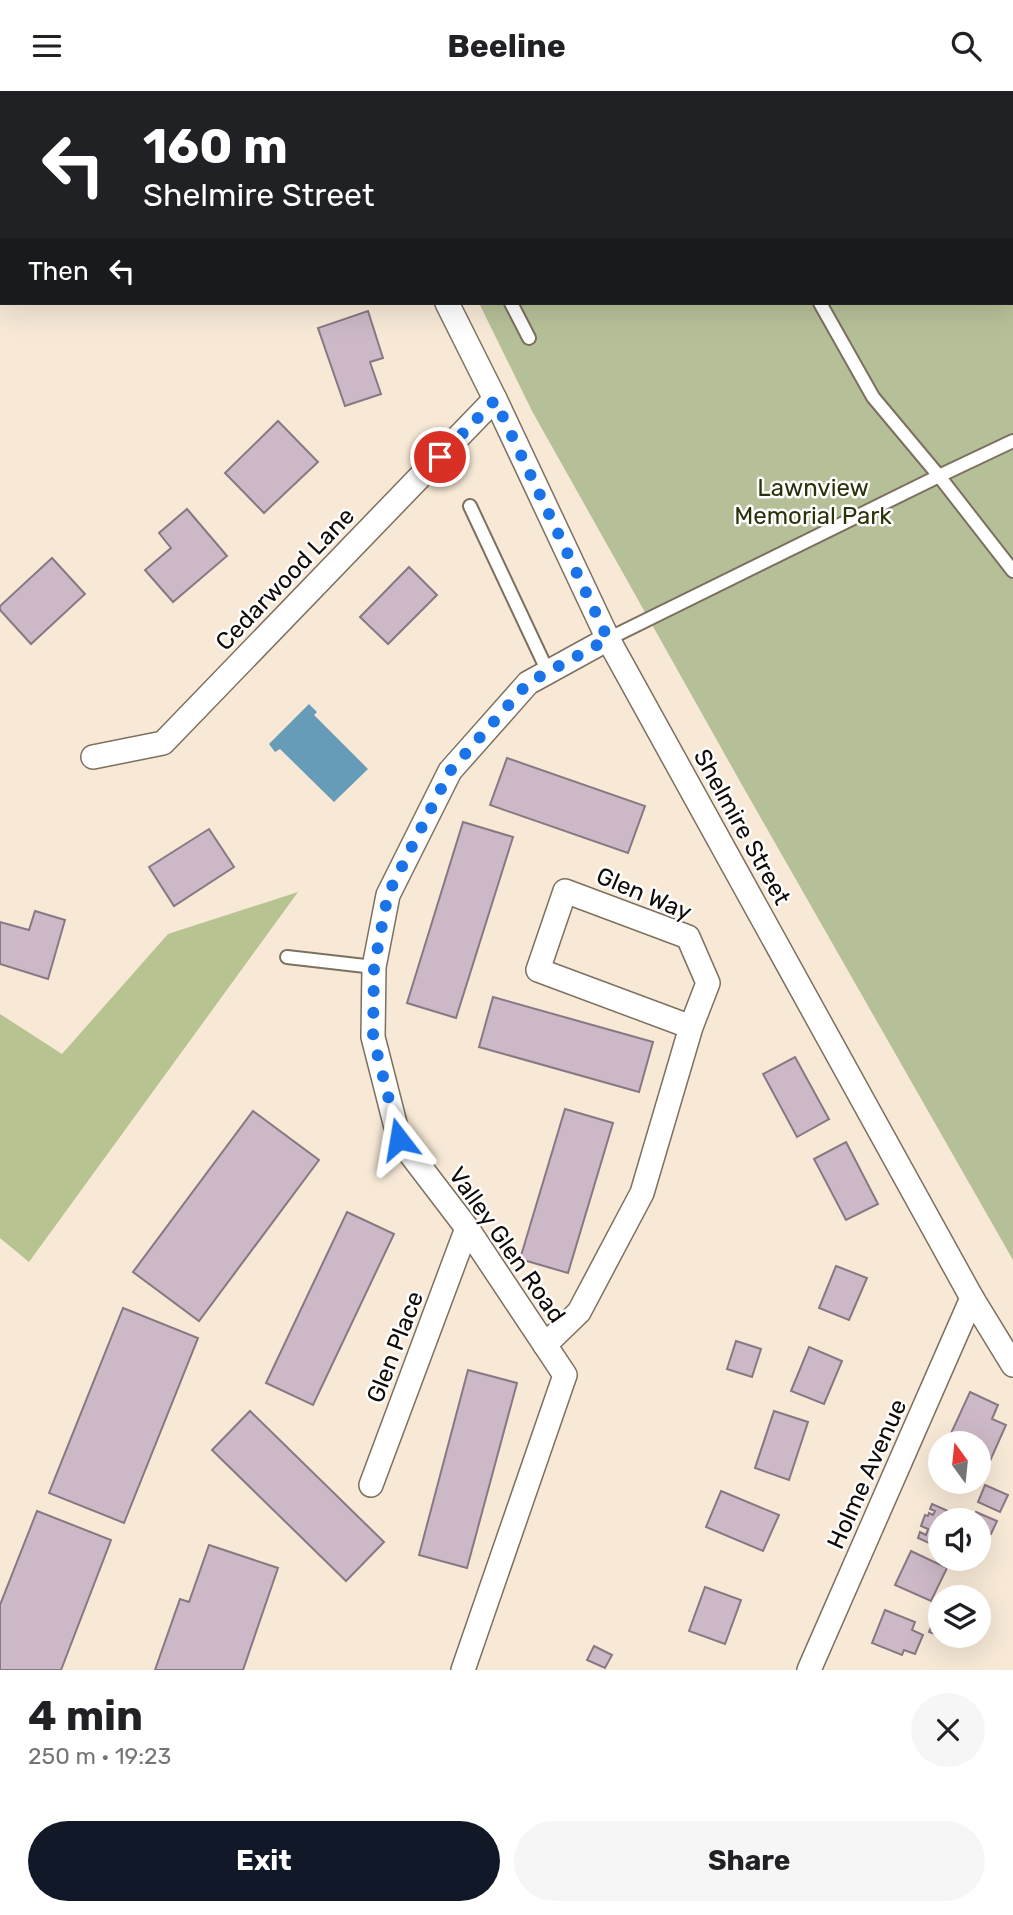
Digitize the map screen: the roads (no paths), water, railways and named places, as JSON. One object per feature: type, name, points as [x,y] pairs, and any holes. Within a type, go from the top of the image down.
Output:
[{"type":"street","name":"Shelmire Street","points":[[448,305],[608,639],[972,1298],[1013,1365]]},
{"type":"street","name":"Cedarwood Lane","points":[[93,757],[163,743],[495,400]]},
{"type":"street","name":"Valley Glen Road","points":[[463,1670],[565,1375],[467,1228],[399,1139],[373,1037],[374,967],[388,894],[450,771],[528,683],[608,639]]},
{"type":"street","name":"Glen Way","points":[[545,1345],[579,1312],[642,1193],[691,1027],[708,983],[688,937],[565,891],[538,970],[691,1027]]},
{"type":"street","name":"Glen Place","points":[[371,1485],[467,1228]]},
{"type":"street","name":"Holme Avenue","points":[[809,1670],[972,1298]]},
{"type":"lane","points":[[512,305],[528,338]]},
{"type":"lane","points":[[821,305],[873,397],[1013,571]]},
{"type":"lane","points":[[608,639],[1013,442]]},
{"type":"lane","points":[[470,506],[548,673]]},
{"type":"lane","points":[[287,957],[374,967]]},
{"type":"water","points":[[309,704],[317,712],[314,715],[368,769],[334,802],[280,749],[275,752],[269,744]]},
{"type":"park label","name":"Lawnview Memorial Park","points":[[813,502]]}]
